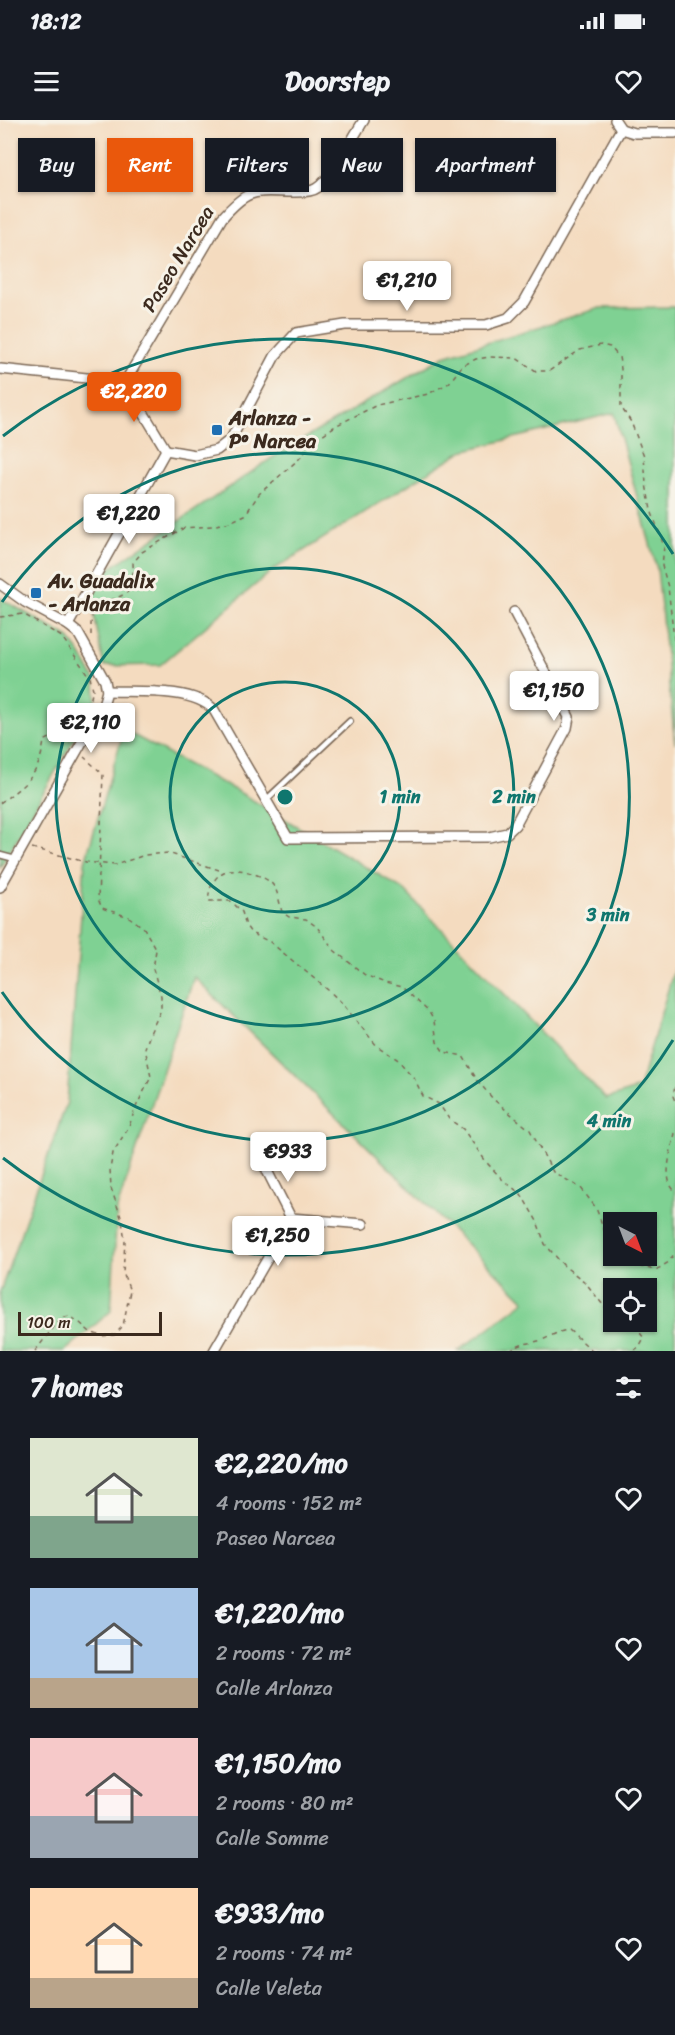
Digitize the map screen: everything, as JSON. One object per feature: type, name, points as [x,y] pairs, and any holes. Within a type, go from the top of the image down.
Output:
[{"type":"street","name":"Paseo Narcea","points":[[125,382],[222,218],[238,200],[253,192],[302,192],[317,189],[327,179],[364,120]]},
{"type":"street","points":[[615,120],[621,129],[634,133],[675,133]]},
{"type":"street","points":[[0,369],[125,382],[166,450],[195,455],[217,450],[231,439],[275,356],[296,333],[345,325],[486,325],[508,318],[524,302],[621,129]]},
{"type":"street","points":[[68,625],[166,450]]},
{"type":"street","points":[[0,584],[25,602],[68,625],[78,633],[105,681],[107,691],[103,705],[78,751],[0,887]]},
{"type":"street","points":[[107,691],[178,694],[207,702],[214,710],[288,838],[489,837],[507,833],[515,825],[567,728],[569,717],[514,612]]},
{"type":"street","points":[[261,1159],[291,1218]]},
{"type":"street","points":[[291,1218],[363,1224]]},
{"type":"street","points":[[214,1351],[291,1218]]},
{"type":"lane","points":[[266,800],[350,721]]},
{"type":"lane","points":[[0,855],[15,859]]},
{"type":"path","points":[[82,641],[93,634],[91,624],[93,610],[104,602],[123,596],[131,588],[134,580],[133,563],[142,552],[184,528],[212,526],[230,522],[245,515],[259,494],[316,440],[337,425],[377,405],[428,394],[448,383],[462,366],[476,359],[516,358],[536,371],[549,371],[579,350],[601,345],[610,346],[619,357],[621,407],[631,422],[644,456],[648,493],[664,546],[663,566],[668,587],[675,647]]},
{"type":"path","points":[[0,617],[23,614],[62,637],[90,678],[93,689],[90,702],[68,741]]},
{"type":"path","points":[[0,803],[25,785],[38,768],[44,741],[52,737],[63,737],[103,774],[98,899],[102,908],[129,917],[144,928],[156,950],[153,969],[161,996],[161,1010],[145,1048],[151,1077],[129,1126],[113,1153],[110,1169],[111,1188],[122,1220],[125,1241],[123,1273],[130,1291],[123,1326],[114,1335],[101,1336],[90,1332],[69,1316],[61,1318],[35,1351]]},
{"type":"path","points":[[24,845],[86,862],[115,865],[145,855],[168,854],[223,872]]},
{"type":"path","points":[[603,1228],[596,1208],[581,1188],[553,1172],[530,1130],[493,1099],[477,1080],[463,1056],[444,1052],[437,1042],[434,1022],[429,1012],[402,987],[365,975],[335,951],[317,927],[306,919],[289,916],[282,912],[276,890],[270,882],[232,869],[223,872],[214,880],[207,893],[208,901],[231,901],[242,912],[246,926],[251,933],[270,942],[328,990],[341,1002],[377,1046],[397,1059],[414,1078],[423,1096],[439,1104],[449,1119],[463,1130],[487,1163],[521,1194],[537,1221],[545,1244],[564,1266],[585,1282],[603,1305]]},
{"type":"path","points":[[675,1087],[673,1096],[675,1101]]},
{"type":"path","points":[[675,1133],[668,1178],[670,1187],[675,1191]]},
{"type":"path","points":[[640,1266],[656,1270],[669,1262],[675,1252]]},
{"type":"path","points":[[510,1351],[527,1342],[543,1340],[558,1331],[569,1330],[593,1351]]},
{"type":"path","points":[[633,1351],[639,1347],[644,1338],[640,1332]]},
{"type":"green space","points":[[675,307],[675,743],[657,569],[614,413],[462,451],[273,570],[160,665],[104,666],[88,583],[275,456],[444,356],[600,308]]},
{"type":"green space","points":[[0,598],[68,637],[95,680],[96,701],[0,868]]},
{"type":"green space","points":[[124,730],[244,795],[403,889],[606,1099],[639,1088],[675,966],[675,1351],[458,1351],[525,1301],[194,977],[117,1209],[111,1311],[65,1351],[0,1351],[0,1292],[67,1102],[85,862]]},
{"type":"place","name":"Arlanza - Pº Narcea","points":[[217,430]]},
{"type":"place","name":"Av. Guadalix - Arlanza","points":[[36,593]]}]
